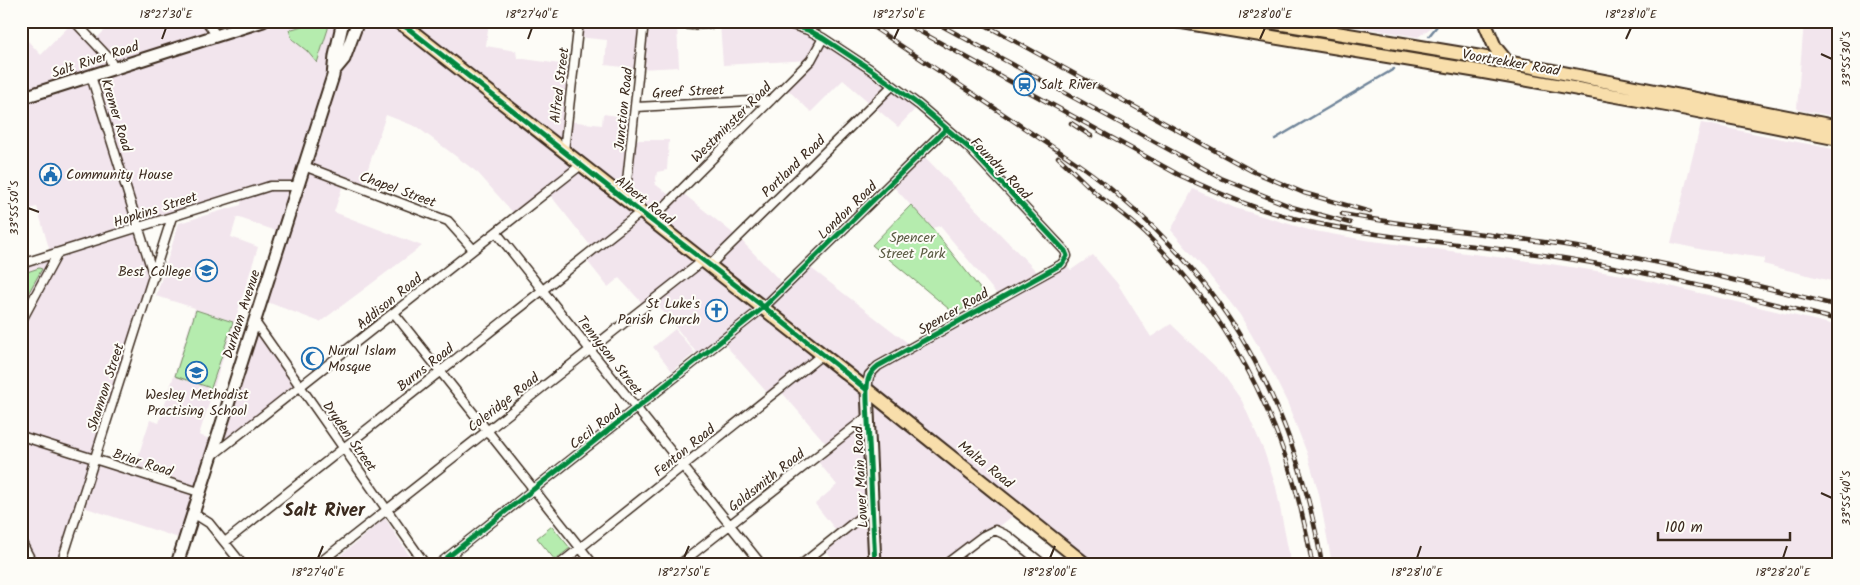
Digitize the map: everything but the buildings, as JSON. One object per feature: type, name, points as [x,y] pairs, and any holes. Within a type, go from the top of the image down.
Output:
[{"type":"main road","name":"Albert Road","points":[[396,21],[406,25],[867,390]]},
{"type":"main road","name":"Voortrekker Road","points":[[1176,21],[1586,84],[1673,101],[1839,139]]},
{"type":"main road","name":"Voortrekker Road","points":[[1264,21],[1508,62],[1586,84]]},
{"type":"main road","points":[[1486,26],[1495,47],[1508,62]]},
{"type":"main road","name":"Voortrekker Road","points":[[1673,101],[1839,127]]},
{"type":"main road","name":"Malta Road","points":[[867,390],[1085,564]]},
{"type":"street","points":[[74,21],[109,58],[114,68]]},
{"type":"street","points":[[206,21],[217,36]]},
{"type":"street","name":"Salt River Road","points":[[21,98],[263,21]]},
{"type":"street","name":"Durham Avenue","points":[[177,564],[333,73],[343,21]]},
{"type":"street","name":"Durham Avenue","points":[[333,73],[344,58],[358,21]]},
{"type":"street","name":"Alfred Street","points":[[564,151],[579,21]]},
{"type":"street","points":[[643,21],[693,25],[750,21]]},
{"type":"street","name":"Junction Road","points":[[625,200],[636,107],[643,21]]},
{"type":"street","name":"Foundry Road","points":[[780,21],[808,30],[823,38],[892,86],[969,148],[1065,251],[1064,262]]},
{"type":"street","name":"Westminster Road","points":[[646,216],[771,100],[810,60],[823,38]]},
{"type":"street","name":"Kremer Road","points":[[91,76],[154,277]]},
{"type":"street","name":"Portland Road","points":[[707,262],[892,86]]},
{"type":"street","name":"Greef Street","points":[[636,107],[771,100]]},
{"type":"street","name":"London Road","points":[[764,307],[946,129]]},
{"type":"street","name":"Addison Road","points":[[211,456],[300,388],[581,165]]},
{"type":"street","name":"Chapel Street","points":[[304,166],[448,221],[473,249]]},
{"type":"street","name":"Hopkins Street","points":[[21,264],[270,186],[298,186]]},
{"type":"street","name":"Burns Road","points":[[224,542],[543,290],[646,216]]},
{"type":"street","name":"Shannon Street","points":[[61,564],[172,217]]},
{"type":"street","name":"Tennyson Street","points":[[496,232],[760,564]]},
{"type":"street","points":[[22,319],[58,253]]},
{"type":"street","name":"Coleridge Road","points":[[318,564],[590,350],[707,262]]},
{"type":"street","name":"Spencer Road","points":[[867,390],[869,375],[878,366],[1064,262]]},
{"type":"street","name":"Cecil Road","points":[[439,564],[764,307]]},
{"type":"street","points":[[394,313],[593,564]]},
{"type":"street","name":"Dryden Street","points":[[255,322],[425,564]]},
{"type":"street","name":"Fenton Road","points":[[560,564],[823,354]]},
{"type":"street","name":"Lower Main Road","points":[[867,390],[875,564]]},
{"type":"street","name":"Goldsmith Road","points":[[680,564],[867,417]]},
{"type":"street","name":"Briar Road","points":[[21,436],[199,492]]},
{"type":"street","points":[[802,564],[873,507]]},
{"type":"street","points":[[193,513],[209,523],[242,564]]},
{"type":"street","points":[[947,564],[983,536],[995,530],[1008,536],[1043,564]]},
{"type":"street","points":[[21,540],[33,564]]},
{"type":"shaded area","points":[[74,21],[94,41],[114,21],[206,21],[217,36],[263,21],[489,21],[486,46],[516,51],[517,58],[574,66],[568,121],[602,125],[603,114],[634,118],[632,140],[669,140],[667,170],[657,172],[655,184],[673,198],[680,191],[739,238],[785,286],[807,265],[913,347],[1000,298],[940,226],[932,228],[890,183],[921,153],[1041,276],[1064,262],[1071,270],[1093,255],[1117,283],[1151,337],[1171,324],[1223,374],[1242,401],[1264,451],[1276,487],[1291,564],[1085,564],[1019,511],[946,564],[837,564],[823,547],[839,534],[815,504],[837,485],[815,458],[829,447],[779,389],[770,396],[721,340],[700,357],[653,299],[644,305],[619,278],[608,287],[584,257],[593,249],[547,191],[516,216],[478,173],[417,127],[386,115],[361,189],[344,182],[334,212],[422,246],[320,322],[262,300],[282,233],[237,217],[231,237],[258,247],[199,435],[216,441],[255,322],[300,387],[211,456],[185,540],[80,506],[61,564],[21,564],[21,264],[51,255],[37,207],[21,211],[21,45],[27,40],[41,55]],"holes":[[[242,195],[241,205],[179,223],[156,296],[195,308],[159,423],[150,420],[133,472],[96,459],[154,277],[139,228]]]},
{"type":"shaded area","points":[[579,21],[642,21],[677,25],[679,67],[640,69],[605,65],[607,40],[577,37]]},
{"type":"shaded area","points":[[780,21],[808,30],[919,105],[898,127],[843,80],[811,112],[784,86],[810,60],[723,65],[720,24]]},
{"type":"shaded area","points":[[1323,21],[1435,21],[1432,27],[1418,37]]},
{"type":"shaded area","points":[[1804,21],[1839,21],[1839,117],[1799,110],[1797,108]]},
{"type":"shaded area","points":[[1701,123],[1839,150],[1839,283],[1763,264],[1765,258],[1704,250],[1671,243]]},
{"type":"shaded area","points":[[1193,189],[1235,208],[1309,230],[1365,240],[1623,275],[1839,326],[1839,564],[1332,564],[1319,494],[1307,453],[1287,402],[1265,358],[1240,315],[1171,230]]},
{"type":"shaded area","points":[[675,329],[695,353],[672,371],[653,347]]},
{"type":"shaded area","points":[[385,518],[415,564],[329,564],[357,542]]},
{"type":"green space","points":[[318,21],[328,21],[328,29],[317,63],[307,51],[292,39],[289,30]]},
{"type":"green space","name":"Spencer Street Park","points":[[911,205],[932,228],[985,295],[955,314],[872,245]]},
{"type":"green space","points":[[39,268],[42,269],[21,306],[21,274]]},
{"type":"green space","points":[[196,310],[233,322],[211,388],[175,376]]},
{"type":"green space","points":[[552,526],[570,548],[555,560],[537,538]]},
{"type":"waterway","points":[[1429,36],[1441,21]]},
{"type":"waterway","points":[[1275,139],[1394,69]]},
{"type":"railway","points":[[864,21],[1097,178],[1160,234],[1196,274],[1228,316],[1255,361],[1277,408],[1296,457],[1311,509],[1322,564]]},
{"type":"railway","points":[[901,21],[1179,175],[1267,211],[1341,228],[1531,253],[1603,265],[1839,320]]},
{"type":"railway","points":[[933,21],[1221,178],[1292,207],[1350,223]]},
{"type":"railway","points":[[978,21],[1252,171],[1304,193],[1370,212]]},
{"type":"railway","points":[[1071,123],[1091,136]]},
{"type":"railway","points":[[1058,157],[1099,196],[1149,237],[1181,271],[1209,308],[1234,346],[1256,387],[1275,429],[1291,473],[1303,517],[1312,563]]},
{"type":"railway","points":[[1342,214],[1605,252],[1706,273],[1839,306]]},
{"type":"cycle path","points":[[396,21],[409,29],[764,307],[867,390]]},
{"type":"cycle path","points":[[780,21],[808,30],[823,38],[873,71],[919,105],[969,148],[1065,251],[1067,256],[1062,264],[878,366],[871,374],[868,382],[867,401],[875,564]]},
{"type":"cycle path","points":[[439,564],[764,307],[946,129]]},
{"type":"place","name":"Salt River","points":[[1024,84]]},
{"type":"place","name":"Community House","points":[[50,174]]},
{"type":"place","name":"Best College","points":[[207,271]]},
{"type":"place","name":"St Luke's Parish Church","points":[[716,311]]},
{"type":"place","name":"Nurul Islam Mosque","points":[[312,358]]},
{"type":"place","name":"Wesley Methodist Practising School","points":[[197,372]]},
{"type":"district","name":"Salt River","points":[[324,509]]}]
